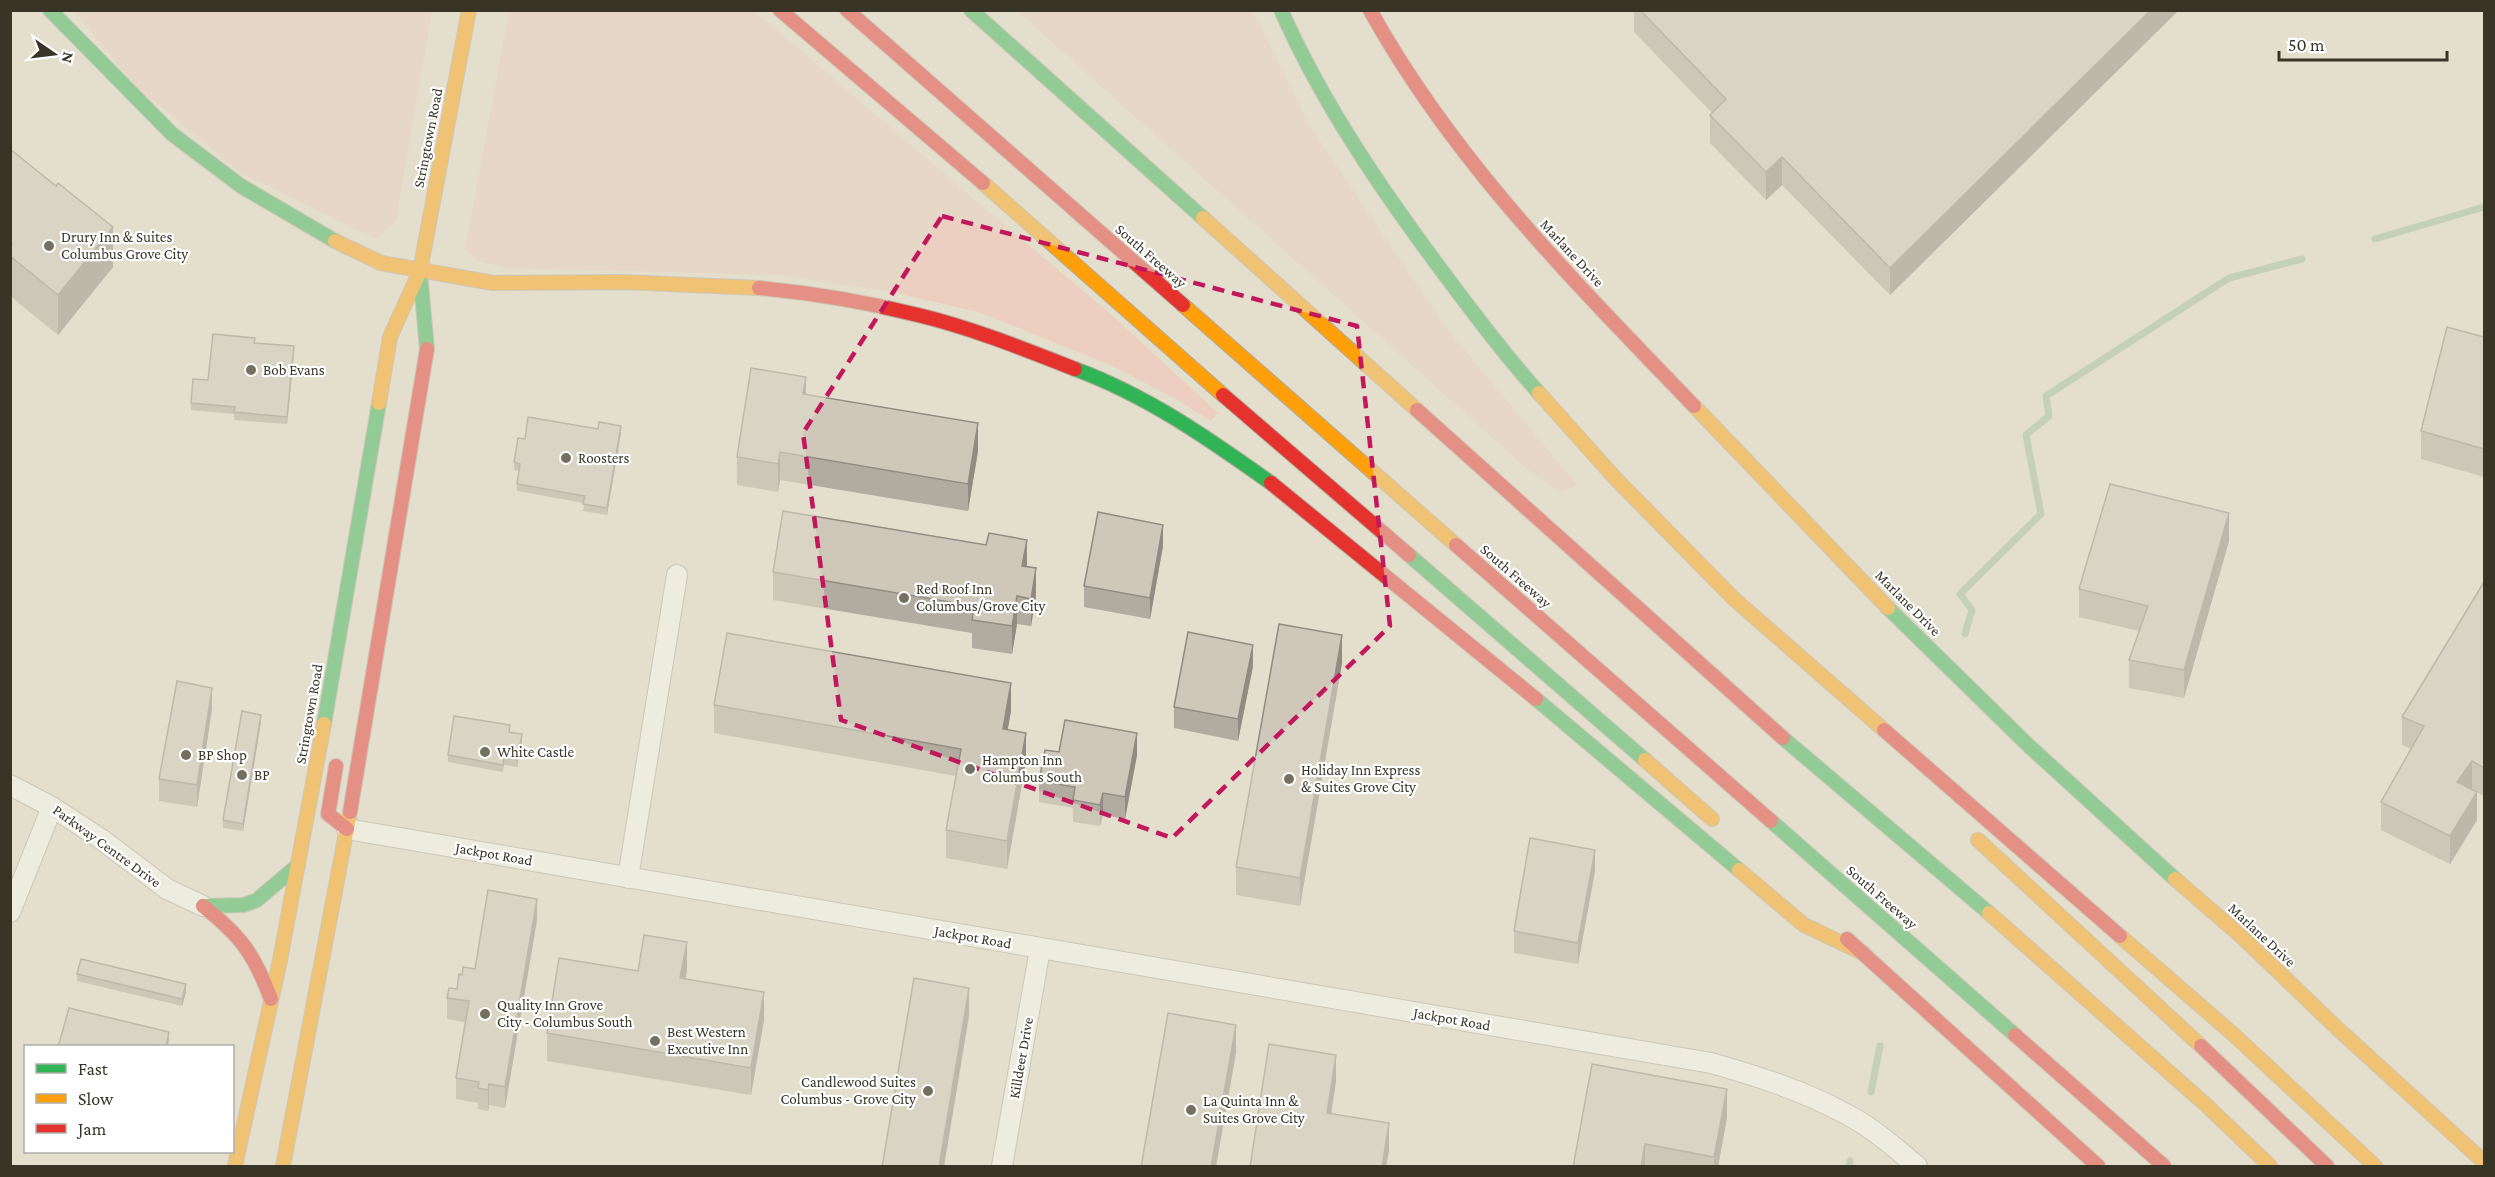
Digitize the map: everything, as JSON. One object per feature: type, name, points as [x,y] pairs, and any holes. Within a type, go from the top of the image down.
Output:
[{"type":"main road","points":[[50,10],[172,134],[241,186],[344,246],[381,263],[493,283],[726,285],[842,298],[919,315],[985,335],[1109,381],[1188,424],[1281,490],[1476,649],[1804,925],[1863,953]]},
{"type":"main road","name":"Stringtown Road","points":[[235,1167],[298,865],[390,337],[420,271],[469,10]]},
{"type":"main road","points":[[780,10],[930,135],[1232,403],[1542,669],[1720,827]]},
{"type":"main road","name":"South Freeway","points":[[847,10],[2164,1167]]},
{"type":"main road","points":[[971,10],[1785,740],[2041,957],[2205,1104],[2270,1167]]},
{"type":"main road","points":[[1281,10],[1296,44],[1394,204],[1508,359],[1615,478],[1734,599],[2234,1035],[2375,1167]]},
{"type":"main road","name":"Marlane Drive","points":[[1370,10],[1428,104],[1472,165],[1519,220],[1556,262],[1876,596],[2081,795],[2241,936],[2338,1029],[2484,1162]]},
{"type":"main road","name":"Stringtown Road","points":[[283,1167],[347,829],[427,347],[420,271]]},
{"type":"main road","points":[[360,514],[368,548]]},
{"type":"main road","points":[[1734,599],[1773,653]]},
{"type":"main road","points":[[338,756],[328,814],[347,829]]},
{"type":"main road","points":[[1966,830],[2165,1011],[2327,1167]]},
{"type":"main road","points":[[203,906],[244,904],[257,900],[298,865]]},
{"type":"main road","points":[[203,906],[246,943],[256,960],[271,999]]},
{"type":"main road","points":[[1827,921],[2098,1167]]},
{"type":"street","points":[[628,878],[677,575]]},
{"type":"street","name":"Parkway Centre Drive","points":[[10,785],[52,807],[101,839],[167,889],[203,906]]},
{"type":"street","points":[[10,912],[52,807]]},
{"type":"street","name":"Jackpot Road","points":[[347,829],[1711,1063],[1764,1078],[1847,1114],[1890,1144],[1917,1167]]},
{"type":"street","name":"Killdeer Drive","points":[[1002,1167],[1040,949]]},
{"type":"highlighted area","points":[[942,216],[1357,326],[1390,626],[1172,838],[841,720],[803,433]]},
{"type":"shaded area","points":[[74,11],[432,11],[396,221],[376,239],[240,173],[138,88]]},
{"type":"shaded area","points":[[509,11],[755,11],[1106,310],[1218,413],[1211,421],[1176,399],[1110,365],[982,313],[892,292],[778,275],[506,268],[478,261],[465,250]]},
{"type":"shaded area","points":[[1017,11],[1253,11],[1308,123],[1445,326],[1578,486],[1560,492],[1527,469]]},
{"type":"building","points":[[1640,10],[2151,10],[1890,268],[1782,157],[1766,172],[1710,115],[1726,99]]},
{"type":"building","points":[[10,149],[56,186],[58,183],[113,227],[58,295],[10,256],[12,244],[10,242]]},
{"type":"building","points":[[2447,327],[2484,337],[2484,449],[2421,431]]},
{"type":"building","name":"Bob Evans","points":[[213,334],[255,338],[254,343],[294,346],[287,417],[234,412],[235,407],[191,403],[193,379],[208,380]]},
{"type":"building","points":[[751,368],[806,377],[803,394],[978,423],[968,484],[780,452],[778,464],[737,457]]},
{"type":"building","name":"Roosters","points":[[528,417],[598,429],[599,422],[621,426],[607,508],[583,504],[585,496],[517,484],[520,464],[514,462],[518,438],[525,439]]},
{"type":"building","points":[[2110,484],[2229,513],[2184,670],[2129,660],[2148,606],[2079,589]]},
{"type":"building","points":[[783,511],[986,545],[989,533],[1027,540],[1022,566],[1036,568],[1031,599],[1017,596],[1012,626],[972,620],[974,606],[773,572]]},
{"type":"building","points":[[1098,512],[1163,525],[1150,598],[1084,586]]},
{"type":"building","points":[[2484,582],[2484,768],[2472,761],[2457,782],[2477,792],[2450,836],[2381,802],[2424,726],[2402,717]]},
{"type":"building","name":"Holiday Inn Express & Suites Grove City","points":[[1279,624],[1342,635],[1300,878],[1236,867]]},
{"type":"building","points":[[1188,632],[1253,645],[1238,719],[1174,707]]},
{"type":"building","name":"Hampton Inn Columbus South","points":[[727,633],[1011,683],[1003,729],[1026,733],[1007,841],[946,830],[961,749],[714,705]]},
{"type":"building","name":"BP Shop","points":[[177,681],[212,688],[197,785],[159,779]]},
{"type":"building","name":"BP","points":[[242,711],[261,715],[243,824],[223,820]]},
{"type":"building","name":"White Castle","points":[[454,716],[510,725],[509,732],[522,734],[517,760],[504,758],[503,765],[448,755]]},
{"type":"building","points":[[1065,720],[1137,733],[1125,797],[1103,793],[1100,805],[1073,800],[1075,787],[1039,781],[1045,750],[1059,752]]},
{"type":"building","points":[[1530,838],[1595,850],[1578,943],[1514,931]]},
{"type":"building","name":"Quality Inn Grove City - Columbus South","points":[[488,890],[537,899],[505,1087],[489,1084],[488,1090],[478,1088],[479,1082],[456,1078],[469,1001],[447,998],[449,988],[457,989],[459,974],[462,975],[463,967],[475,969]]},
{"type":"building","name":"Best Western Executive Inn","points":[[644,935],[687,942],[680,978],[764,992],[751,1068],[547,1033],[559,958],[638,971]]},
{"type":"building","points":[[81,959],[186,984],[182,999],[77,974]]},
{"type":"building","name":"Candlewood Suites Columbus - Grove City","points":[[914,978],[969,988],[939,1167],[882,1167]]},
{"type":"building","points":[[69,1008],[169,1032],[166,1045],[59,1045]]},
{"type":"building","name":"La Quinta Inn & Suites Grove City","points":[[1168,1013],[1236,1025],[1211,1167],[1141,1167]]},
{"type":"building","points":[[1269,1044],[1336,1055],[1327,1113],[1389,1123],[1382,1167],[1250,1167]]},
{"type":"building","points":[[1592,1064],[1727,1089],[1714,1157],[1645,1144],[1641,1167],[1573,1167]]},
{"type":"waterway","points":[[2375,239],[2484,207]]},
{"type":"waterway","points":[[1965,634],[1972,610],[1960,594],[2041,514],[2026,435],[2049,416],[2046,396],[2229,278],[2302,259]]},
{"type":"waterway","points":[[1871,1092],[1880,1046]]},
{"type":"waterway","points":[[1849,1166],[1850,1161]]},
{"type":"traffic: fast","points":[[50,10],[172,134],[241,186],[335,241]]},
{"type":"traffic: fast","points":[[971,10],[1203,218]]},
{"type":"traffic: fast","points":[[1281,10],[1335,114],[1377,180],[1502,350],[1539,393]]},
{"type":"traffic: fast","points":[[420,273],[427,349]]},
{"type":"traffic: fast","points":[[1075,369],[1153,405],[1271,483]]},
{"type":"traffic: fast","points":[[324,724],[379,403]]},
{"type":"traffic: fast","points":[[1409,555],[1645,760]]},
{"type":"traffic: fast","points":[[1888,608],[2029,746],[2175,879]]},
{"type":"traffic: fast","points":[[1536,699],[1739,870]]},
{"type":"traffic: fast","points":[[1783,738],[1989,913]]},
{"type":"traffic: fast","points":[[1771,821],[2015,1035]]},
{"type":"traffic: fast","points":[[203,906],[244,905],[257,900],[298,865]]},
{"type":"traffic: slow","points":[[379,403],[390,337],[420,271],[469,10]]},
{"type":"traffic: slow","points":[[983,183],[1223,395]]},
{"type":"traffic: slow","points":[[1203,218],[1417,410]]},
{"type":"traffic: slow","points":[[335,241],[381,263],[493,283],[622,282],[759,288]]},
{"type":"traffic: slow","points":[[1183,305],[1456,545]]},
{"type":"traffic: slow","points":[[1539,393],[1615,478],[1734,599],[1884,730]]},
{"type":"traffic: slow","points":[[1694,406],[1888,608]]},
{"type":"traffic: slow","points":[[235,1166],[280,960],[324,724]]},
{"type":"traffic: slow","points":[[1645,760],[1712,819]]},
{"type":"traffic: slow","points":[[283,1166],[350,812]]},
{"type":"traffic: slow","points":[[1978,840],[2201,1046]]},
{"type":"traffic: slow","points":[[1739,870],[1804,925],[1863,953]]},
{"type":"traffic: slow","points":[[2175,879],[2241,936],[2338,1029],[2484,1162]]},
{"type":"traffic: slow","points":[[1989,913],[2205,1104],[2270,1166]]},
{"type":"traffic: slow","points":[[2120,936],[2234,1035],[2375,1166]]},
{"type":"traffic: jam","points":[[780,10],[983,183]]},
{"type":"traffic: jam","points":[[847,10],[1183,305]]},
{"type":"traffic: jam","points":[[1370,10],[1403,66],[1439,119],[1478,169],[1561,266],[1694,406]]},
{"type":"traffic: jam","points":[[759,288],[839,298],[938,320],[1075,369]]},
{"type":"traffic: jam","points":[[350,812],[427,349]]},
{"type":"traffic: jam","points":[[1223,395],[1409,555]]},
{"type":"traffic: jam","points":[[1417,410],[1783,738]]},
{"type":"traffic: jam","points":[[1271,483],[1536,699]]},
{"type":"traffic: jam","points":[[1456,545],[1771,821]]},
{"type":"traffic: jam","points":[[1884,730],[2120,936]]},
{"type":"traffic: jam","points":[[336,766],[328,814],[347,829]]},
{"type":"traffic: jam","points":[[203,906],[245,947],[259,970],[271,999]]},
{"type":"traffic: jam","points":[[1847,939],[2098,1166]]},
{"type":"traffic: jam","points":[[2015,1035],[2164,1166]]},
{"type":"traffic: jam","points":[[2201,1046],[2327,1166]]},
{"type":"place","name":"Drury Inn & Suites Columbus Grove City","points":[[49,246]]},
{"type":"place","name":"Bob Evans","points":[[251,370]]},
{"type":"place","name":"Roosters","points":[[566,458]]},
{"type":"place","name":"Red Roof Inn Columbus/Grove City","points":[[904,598]]},
{"type":"place","name":"White Castle","points":[[485,752]]},
{"type":"place","name":"BP Shop","points":[[186,755]]},
{"type":"place","name":"Hampton Inn Columbus South","points":[[970,769]]},
{"type":"place","name":"BP","points":[[242,775]]},
{"type":"place","name":"Holiday Inn Express & Suites Grove City","points":[[1289,779]]},
{"type":"place","name":"Quality Inn Grove City - Columbus South","points":[[485,1014]]},
{"type":"place","name":"Best Western Executive Inn","points":[[655,1041]]},
{"type":"place","name":"Candlewood Suites Columbus - Grove City","points":[[928,1091]]},
{"type":"place","name":"La Quinta Inn & Suites Grove City","points":[[1191,1110]]}]
